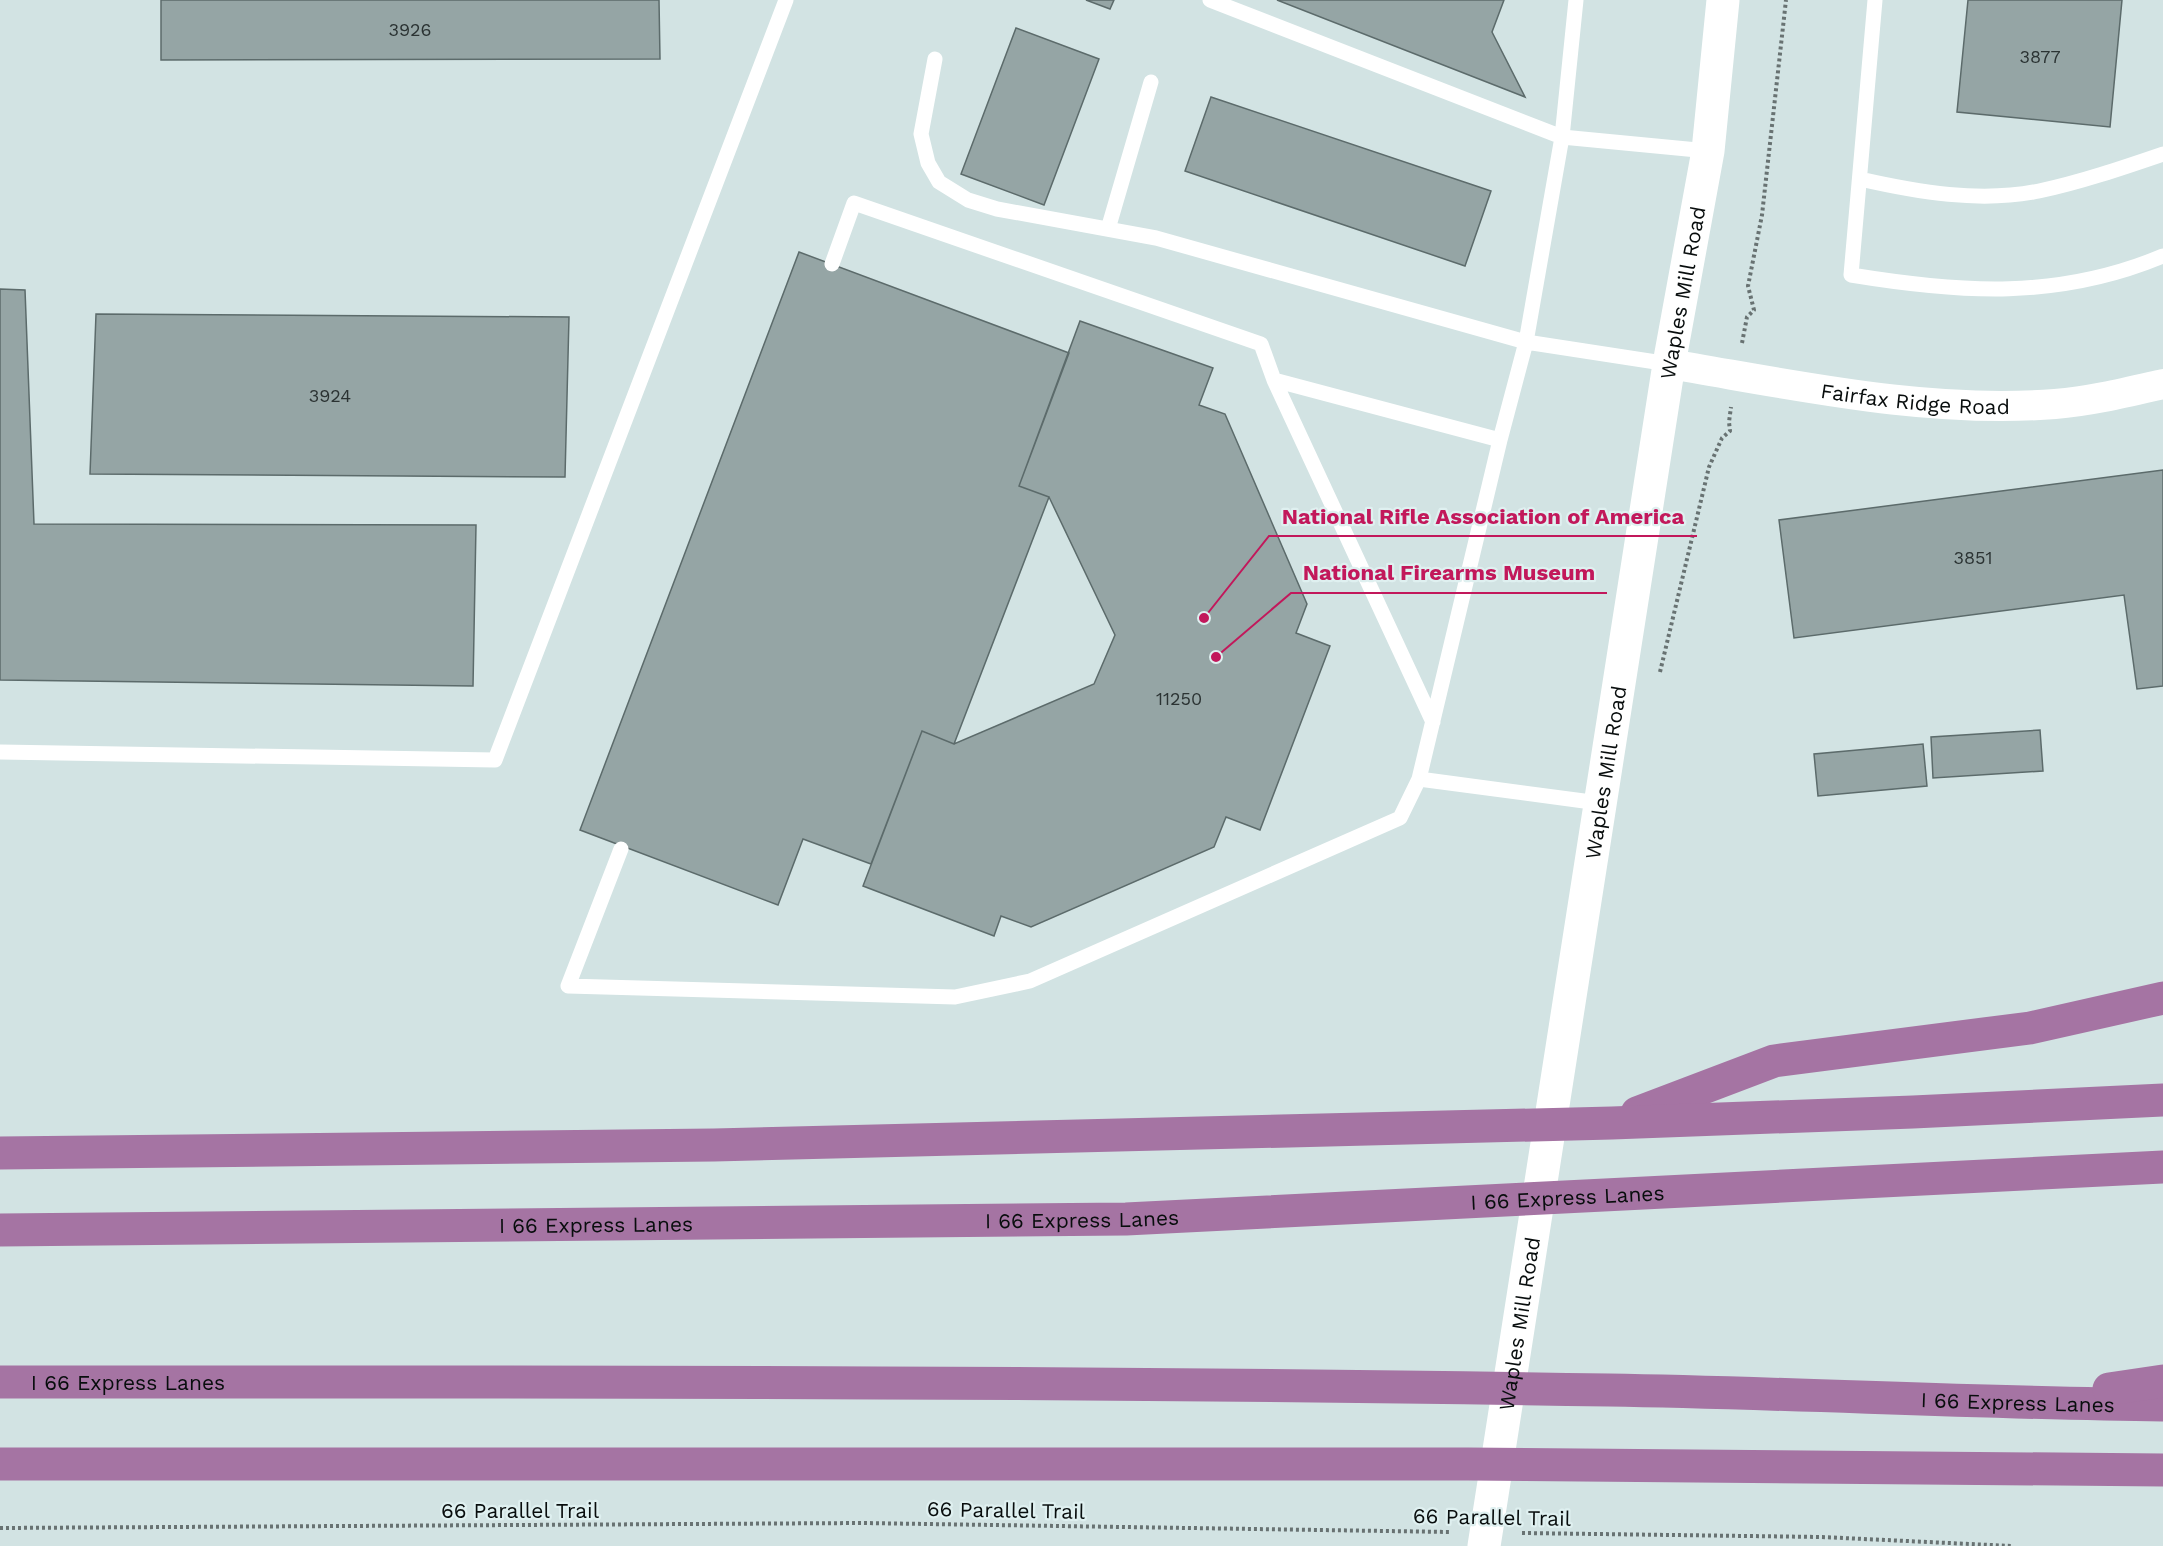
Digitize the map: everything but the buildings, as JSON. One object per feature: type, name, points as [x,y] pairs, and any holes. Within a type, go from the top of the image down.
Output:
[{"type":"highway","points":[[1612,1123],[1774,1061],[2030,1028],[2163,998]]},
{"type":"highway","points":[[0,1153],[714,1145],[1612,1123],[1924,1112],[2163,1100]]},
{"type":"highway","name":"I 66 Express Lanes","points":[[0,1230],[1126,1219],[2163,1167]]},
{"type":"highway","points":[[2009,1403],[2163,1381]]},
{"type":"highway","name":"I 66 Express Lanes","points":[[0,1382],[946,1382],[1616,1390],[2009,1403],[2163,1405]]},
{"type":"highway","points":[[0,1464],[1456,1464],[2163,1470]]},
{"type":"main road","name":"Waples Mill Road","points":[[1484,1546],[1669,364],[1708,151],[1723,0]]},
{"type":"street","name":"Fairfax Ridge Road","points":[[1669,364],[1910,401],[1989,406],[2056,404],[2109,396],[2163,384]]},
{"type":"lane","points":[[0,752],[495,760],[786,0]]},
{"type":"lane","points":[[1210,0],[1562,137],[1708,151]]},
{"type":"lane","points":[[621,849],[568,986],[956,997],[1030,981],[1400,818],[1419,779],[1500,440],[1526,342],[1562,137],[1576,0]]},
{"type":"lane","points":[[1875,0],[1851,275],[1942,287],[1988,290],[2026,289],[2061,286],[2093,279],[2163,256]]},
{"type":"lane","points":[[935,59],[921,134],[928,163],[939,182],[968,200],[998,209],[1156,238],[1526,342],[1669,364]]},
{"type":"lane","points":[[1108,229],[1151,82]]},
{"type":"lane","points":[[1860,179],[1909,190],[1997,195],[2037,191],[2086,180],[2163,154]]},
{"type":"lane","points":[[832,264],[854,203],[1261,344],[1274,380],[1433,722]]},
{"type":"lane","points":[[1274,380],[1500,440]]},
{"type":"lane","points":[[1419,779],[1599,803]]},
{"type":"path","points":[[1659,673],[1709,467],[1722,438],[1730,431],[1729,422],[1747,316],[1754,310],[1748,286],[1762,215],[1786,0]]},
{"type":"path","name":"66 Parallel Trail","points":[[0,1528],[862,1523],[1454,1532]]},
{"type":"path","name":"66 Parallel Trail","points":[[1514,1533],[1822,1537],[2012,1546]]},
{"type":"place","name":"National Rifle Association of America","points":[[1204,618]]},
{"type":"place","name":"National Firearms Museum","points":[[1216,657]]}]
